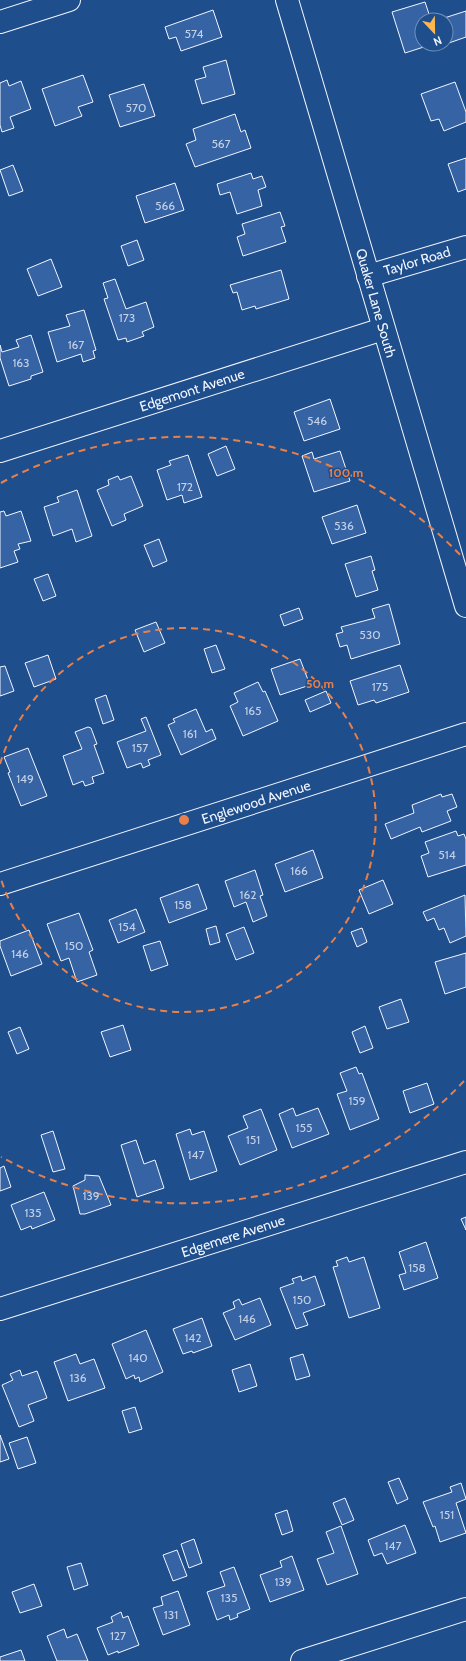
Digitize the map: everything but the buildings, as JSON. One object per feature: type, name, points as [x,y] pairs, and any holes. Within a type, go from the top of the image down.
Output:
[{"type":"street","points":[[0,22],[69,0]]},
{"type":"street","name":"Quaker Lane South","points":[[287,0],[466,606]]},
{"type":"street","name":"Taylor Road","points":[[368,276],[466,247]]},
{"type":"street","name":"Edgemont Avenue","points":[[0,451],[383,329]]},
{"type":"street","name":"Englewood Avenue","points":[[0,884],[466,734]]},
{"type":"street","name":"Edgemere Avenue","points":[[0,1309],[466,1162]]},
{"type":"street","points":[[302,1661],[466,1609]]}]
